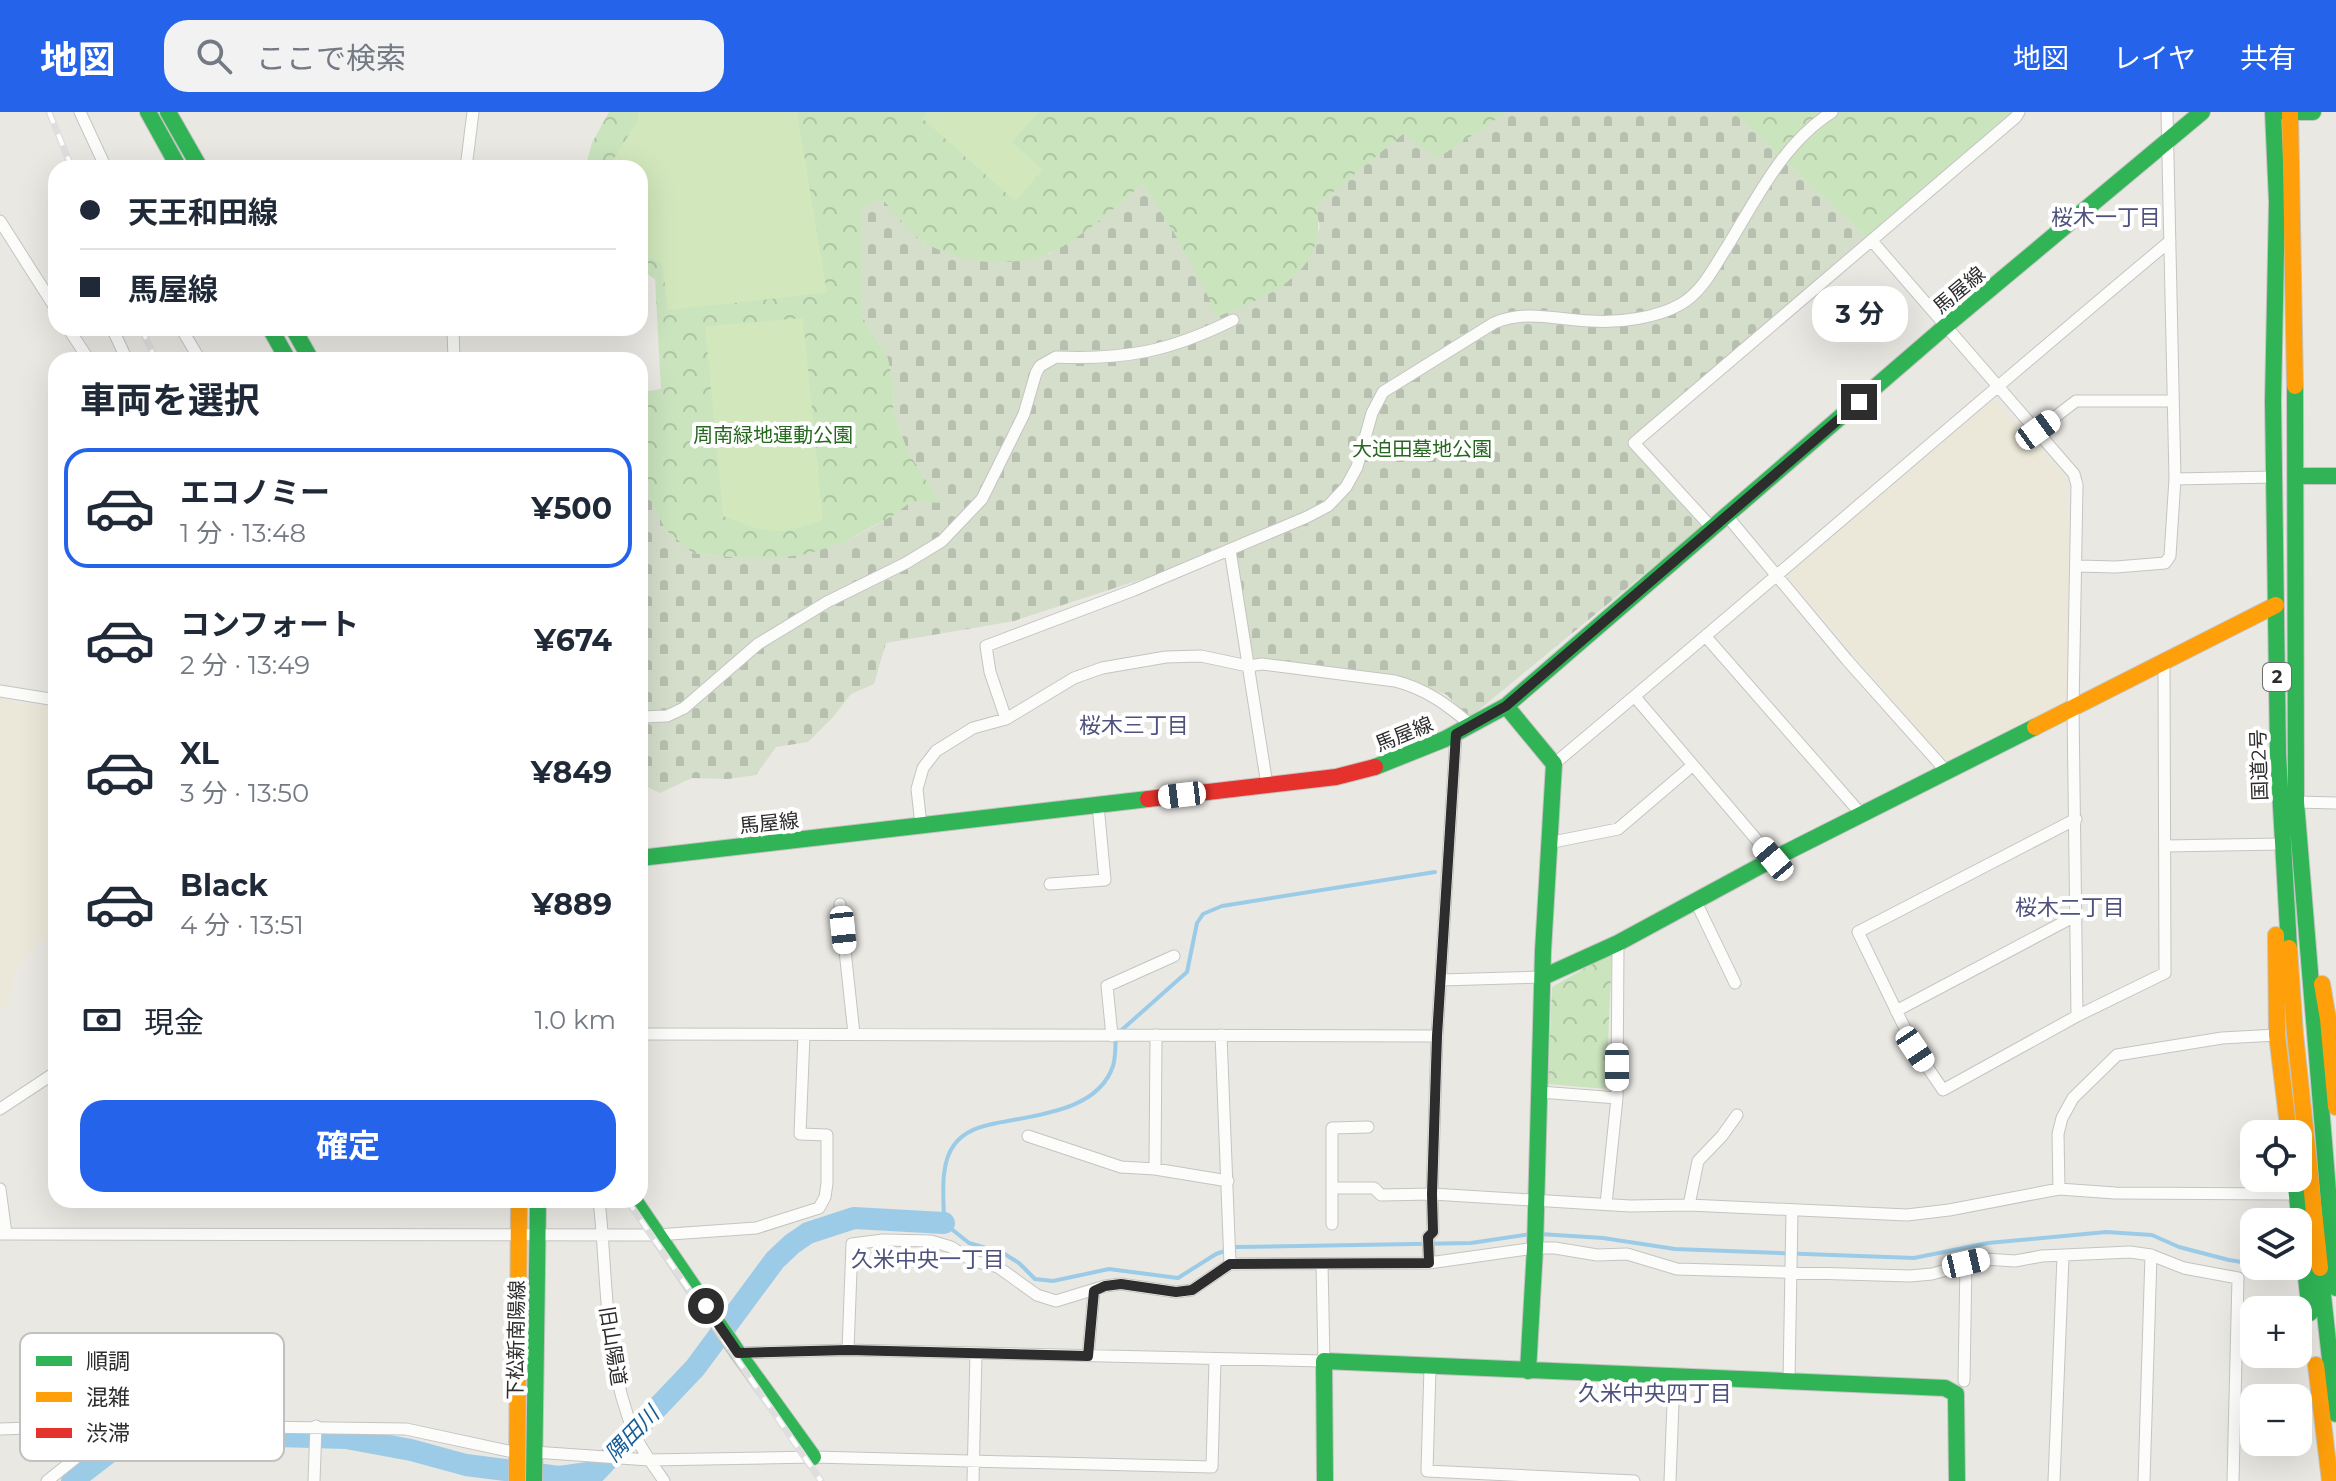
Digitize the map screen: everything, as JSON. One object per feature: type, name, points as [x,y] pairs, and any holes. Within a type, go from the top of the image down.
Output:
[{"type":"main road","points":[[148,112],[175,160]]},
{"type":"main road","points":[[168,112],[195,160]]},
{"type":"main road","name":"馬屋線","points":[[648,857],[1336,777],[1369,771],[1464,730],[1506,706],[1947,325],[2202,112]]},
{"type":"main road","points":[[2284,113],[2313,112]]},
{"type":"main road","name":"国道2号","points":[[2284,113],[2296,476],[2296,802],[2291,858],[2295,1034],[2331,1286],[2335,1407]]},
{"type":"main road","name":"国道2号","points":[[2284,113],[2277,202],[2273,401],[2282,844],[2291,858]]},
{"type":"main road","points":[[2296,476],[2336,476]]},
{"type":"main road","points":[[1543,977],[1618,943],[1773,859],[2276,605]]},
{"type":"main road","points":[[1506,706],[1554,764],[1548,843],[1528,1371]]},
{"type":"main road","name":"2","points":[[2287,1120],[2277,1035],[2275,893],[2291,858]]},
{"type":"main road","name":"2","points":[[2291,858],[2328,1019],[2336,1107]]},
{"type":"main road","points":[[2297,1192],[2331,1473]]},
{"type":"main road","name":"下松新南陽線","points":[[519,1208],[526,1455]]},
{"type":"main road","name":"下松新南陽線","points":[[525,1480],[538,1208]]},
{"type":"main road","points":[[639,1208],[813,1457]]},
{"type":"main road","points":[[1325,1481],[1324,1361],[1945,1388],[1956,1394],[1957,1481]]},
{"type":"street","points":[[80,112],[102,160]]},
{"type":"street","points":[[467,160],[473,112]]},
{"type":"street","points":[[1006,719],[990,672],[986,646],[1230,550],[1307,517],[1337,498],[1357,467],[1372,413],[1383,392],[1494,323],[1528,315],[1611,321],[1659,312],[1684,302],[1705,281],[1787,152],[1808,129],[1832,112]]},
{"type":"street","points":[[1712,528],[1634,443],[2019,112]]},
{"type":"street","points":[[2078,566],[2165,563],[2170,556],[2175,479],[2167,112]]},
{"type":"street","points":[[0,221],[48,296]]},
{"type":"street","points":[[1872,241],[2038,430],[2074,474],[2077,485],[2078,566],[2073,709],[2077,1016]]},
{"type":"street","points":[[1554,764],[1707,638],[1998,384],[2170,241]]},
{"type":"street","points":[[648,717],[667,716],[684,708],[758,644],[827,602],[942,541],[982,499],[1024,414],[1036,373],[1050,359],[1103,359],[1138,355],[1173,345],[1233,320]]},
{"type":"street","points":[[2038,430],[2076,401],[2173,401]]},
{"type":"street","points":[[2175,479],[2275,477]]},
{"type":"street","points":[[1727,516],[1847,660],[1946,771]]},
{"type":"street","points":[[1230,550],[1267,785]]},
{"type":"street","points":[[1707,638],[1862,815]]},
{"type":"street","points":[[921,825],[917,789],[923,768],[936,751],[973,728],[1006,719],[1074,678],[1102,668],[1166,657],[1201,656],[1248,666],[1262,664],[1411,685],[1444,702],[1464,730],[1437,1036],[1433,1232],[1428,1237],[1429,1263]]},
{"type":"street","points":[[2076,819],[1858,932],[1915,1049],[1943,1090],[2077,1016],[2165,973],[2164,663]]},
{"type":"street","points":[[0,691],[48,699]]},
{"type":"street","points":[[1635,697],[1773,859]]},
{"type":"street","points":[[1548,843],[1618,829],[1693,765]]},
{"type":"street","points":[[2296,802],[2336,803]]},
{"type":"street","points":[[1050,884],[1105,880],[1098,805]]},
{"type":"street","points":[[2165,846],[2282,844]]},
{"type":"street","points":[[1696,902],[1735,983]]},
{"type":"street","points":[[840,904],[854,1034]]},
{"type":"street","points":[[1896,1011],[2077,915]]},
{"type":"street","points":[[1606,1204],[1617,1098],[1618,943]]},
{"type":"street","points":[[1112,1036],[1107,986],[1174,956]]},
{"type":"street","points":[[1441,980],[1543,977]]},
{"type":"street","points":[[648,1034],[1437,1036]]},
{"type":"street","points":[[0,1189],[3,1234],[657,1235],[756,1228],[819,1208],[825,1197],[827,1135],[800,1134],[804,1035]]},
{"type":"street","points":[[1155,1169],[1156,1035]]},
{"type":"street","points":[[1221,1035],[1230,1264]]},
{"type":"street","points":[[2059,1189],[2058,1134],[2062,1118],[2073,1098],[2117,1055],[2222,1038],[2277,1035]]},
{"type":"street","points":[[0,1109],[48,1077]]},
{"type":"street","points":[[1540,1092],[1617,1098]]},
{"type":"street","points":[[1689,1205],[1698,1161],[1737,1115]]},
{"type":"street","points":[[1332,1224],[1332,1128],[1368,1127]]},
{"type":"street","points":[[1028,1136],[1121,1167],[1155,1169],[1228,1181]]},
{"type":"street","points":[[1333,1188],[1374,1188],[1381,1195],[1432,1194],[1907,1215],[2059,1189],[2115,1193],[2240,1188]]},
{"type":"street","name":"旧山陽道","points":[[600,1208],[607,1325],[616,1379],[635,1437],[664,1481]]},
{"type":"street","points":[[1789,1380],[1792,1211]]},
{"type":"street","points":[[848,1350],[852,1244],[883,1240],[931,1241],[951,1247],[973,1261],[998,1267],[1037,1295],[1056,1301],[1121,1284],[1176,1292],[1192,1290],[1230,1264],[1429,1263],[1535,1248],[1597,1255],[1627,1254],[1677,1269],[1910,1276],[1932,1274],[1985,1259],[2015,1261],[2042,1256],[2130,1252],[2151,1255],[2184,1268],[2238,1278],[2233,1481]]},
{"type":"street","points":[[2144,1481],[2151,1255]]},
{"type":"street","points":[[2054,1481],[2063,1257]]},
{"type":"street","points":[[1964,1381],[1966,1263]]},
{"type":"street","points":[[738,1353],[848,1350],[1215,1361],[1324,1361],[1322,1264]]},
{"type":"street","points":[[1088,1356],[1094,1291]]},
{"type":"street","points":[[973,1481],[976,1353]]},
{"type":"street","points":[[284,1426],[406,1429],[526,1455],[649,1460],[813,1457],[1212,1467],[1215,1361]]},
{"type":"street","points":[[1430,1367],[1427,1471],[1634,1481]]},
{"type":"street","points":[[1670,1481],[1674,1377]]},
{"type":"street","points":[[314,1481],[316,1426]]},
{"type":"street","points":[[0,1429],[20,1428]]},
{"type":"street","points":[[47,1481],[72,1461]]},
{"type":"shaded area","points":[[1994,399],[2068,480],[2069,700],[1944,761],[1784,573]]},
{"type":"shaded area","points":[[0,696],[19,704],[48,706],[48,944],[42,938],[18,966],[6,1007],[0,1011]]},
{"type":"green space","name":"周南緑地運動公園","points":[[609,112],[1507,112],[1438,158],[1403,134],[1316,206],[1318,229],[1314,249],[1291,279],[1256,301],[1217,317],[1183,249],[1142,184],[1069,242],[1047,254],[1017,261],[986,262],[955,256],[921,240],[883,200],[861,207],[861,315],[887,356],[894,386],[893,411],[907,450],[940,503],[912,501],[892,516],[842,543],[807,554],[778,558],[693,553],[665,529],[649,495],[648,391],[661,389],[655,279],[648,274],[648,160],[587,160],[592,143]]},
{"type":"green space","points":[[638,112],[797,112],[827,293],[668,310],[662,263],[648,257],[648,160],[613,160],[638,120]]},
{"type":"green space","points":[[927,112],[1039,112],[1012,142],[1043,170],[1015,201],[922,118]]},
{"type":"green space","name":"大迫田墓地公園","points":[[1507,112],[1733,112],[1870,241],[1635,442],[1705,524],[1469,718],[1447,695],[1403,678],[1251,664],[1234,549],[1014,621],[886,643],[874,684],[851,694],[808,742],[776,747],[756,775],[728,779],[692,778],[660,793],[648,787],[648,479],[649,495],[693,553],[726,556],[783,556],[808,552],[859,535],[912,501],[939,502],[907,450],[893,411],[894,386],[887,356],[861,315],[861,207],[883,200],[924,243],[1049,254],[1142,184],[1200,275],[1217,317],[1310,254],[1320,227],[1315,206],[1404,133],[1438,157]]},
{"type":"green space","points":[[1733,112],[2020,112],[1870,241]]},
{"type":"green space","points":[[803,318],[823,520],[794,529],[773,531],[723,516],[705,326]]},
{"type":"green space","points":[[1612,953],[1606,1089],[1548,1084],[1552,987]]},
{"type":"waterway","points":[[1435,872],[1222,906],[1203,914],[1197,923],[1187,972],[1116,1035],[1113,1066],[1094,1093],[1064,1108],[979,1128],[954,1145],[944,1172],[944,1223],[969,1243],[1003,1253],[1035,1279],[1053,1281],[1109,1269],[1178,1278],[1216,1254],[1236,1247],[1471,1243],[1531,1234]]},
{"type":"waterway","name":"隅田川","points":[[284,1436],[346,1438],[411,1450],[466,1465],[559,1477],[596,1472],[695,1368],[775,1260],[792,1244],[808,1233],[854,1218],[944,1223]]},
{"type":"waterway","points":[[1540,1234],[1603,1238],[1675,1249],[1914,1258],[1988,1243],[2106,1232],[2152,1235],[2179,1247],[2240,1262]]},
{"type":"waterway","name":"隅田川","points":[[72,1481],[98,1461]]},
{"type":"railway","points":[[49,112],[69,160]]},
{"type":"railway","points":[[145,336],[152,352]]},
{"type":"railway","points":[[633,1208],[821,1481]]},
{"type":"traffic: fast","points":[[148,112],[175,160]]},
{"type":"traffic: fast","points":[[168,112],[195,160]]},
{"type":"traffic: fast","points":[[1375,767],[1445,739],[1506,706],[1947,325],[2202,112]]},
{"type":"traffic: fast","points":[[2273,112],[2277,202],[2273,401],[2278,754],[2289,948]]},
{"type":"traffic: fast","points":[[2285,112],[2313,112]]},
{"type":"traffic: fast","points":[[274,336],[284,352]]},
{"type":"traffic: fast","points":[[298,336],[306,352]]},
{"type":"traffic: fast","points":[[2295,386],[2296,802],[2336,1288]]},
{"type":"traffic: fast","points":[[2296,476],[2336,476]]},
{"type":"traffic: fast","points":[[1506,706],[1554,764],[1543,951],[1535,1248],[1528,1371]]},
{"type":"traffic: fast","points":[[1543,977],[1618,943],[1773,859],[2035,727]]},
{"type":"traffic: fast","points":[[648,857],[1148,799]]},
{"type":"traffic: fast","points":[[2297,1192],[2308,1296]]},
{"type":"traffic: fast","points":[[534,1481],[538,1208]]},
{"type":"traffic: fast","points":[[639,1208],[813,1457]]},
{"type":"traffic: fast","points":[[2320,1268],[2336,1414]]},
{"type":"traffic: fast","points":[[1325,1481],[1324,1361],[1945,1388],[1956,1394],[1957,1481]]},
{"type":"traffic: slow","points":[[2290,112],[2295,386]]},
{"type":"traffic: slow","points":[[2035,727],[2276,605]]},
{"type":"traffic: slow","points":[[2276,935],[2277,1035],[2287,1120]]},
{"type":"traffic: slow","points":[[2289,948],[2320,1268]]},
{"type":"traffic: slow","points":[[2322,984],[2336,1107]]},
{"type":"traffic: slow","points":[[517,1481],[519,1208]]},
{"type":"traffic: slow","points":[[2316,1365],[2330,1481]]},
{"type":"traffic: jam","points":[[1148,799],[1336,777],[1375,767]]},
{"type":"district","name":"桜木一丁目","points":[[2106,217]]},
{"type":"district","name":"桜木三丁目","points":[[1134,725]]},
{"type":"district","name":"桜木二丁目","points":[[2070,907]]},
{"type":"district","name":"久米中央一丁目","points":[[928,1259]]},
{"type":"district","name":"久米中央四丁目","points":[[1655,1393]]},
{"type":"route","points":[[706,1306],[738,1353],[848,1350],[1088,1356],[1094,1291],[1105,1286],[1121,1284],[1176,1292],[1192,1290],[1230,1264],[1429,1263],[1428,1237],[1433,1232],[1437,1036],[1456,734],[1506,706],[1859,402]]}]
